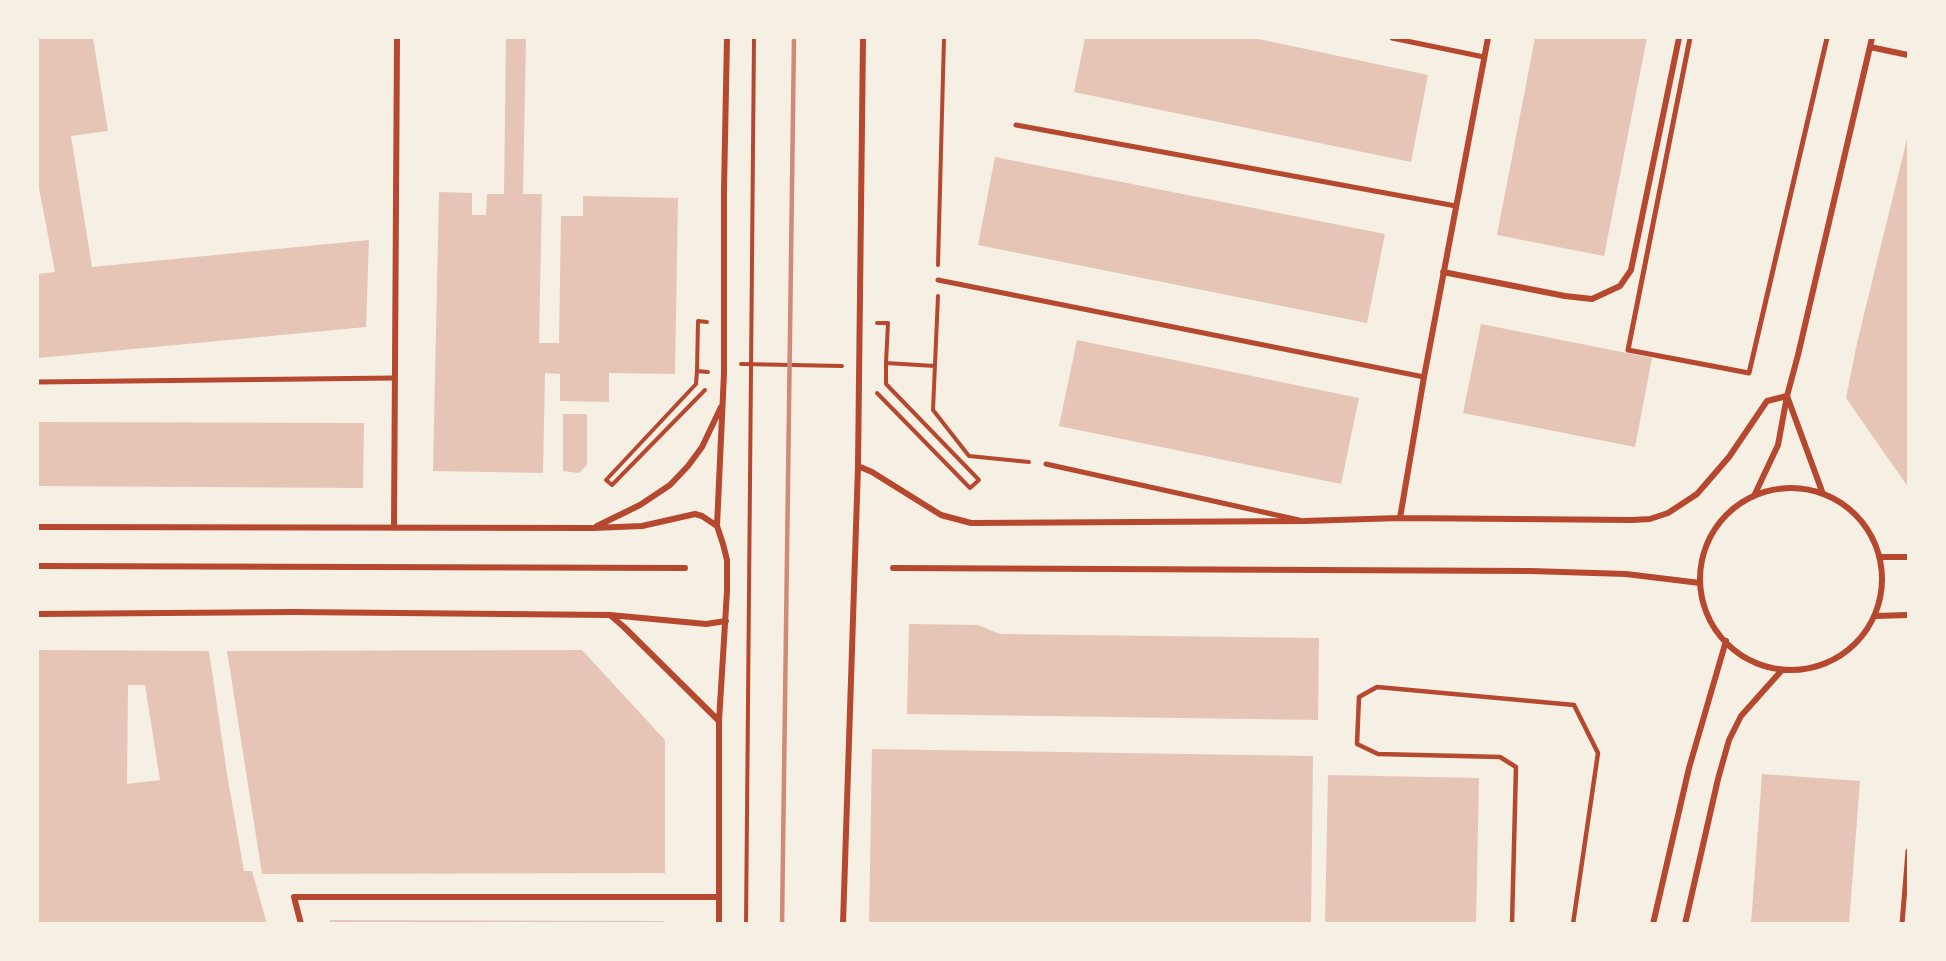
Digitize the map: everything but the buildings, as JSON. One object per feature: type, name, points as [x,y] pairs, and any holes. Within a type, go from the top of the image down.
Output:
[{"type":"street","points":[[394,528],[397,38]]},
{"type":"street","points":[[719,924],[719,721],[726,621],[727,560],[717,526],[723,403],[727,38]]},
{"type":"street","points":[[843,924],[858,466],[863,38]]},
{"type":"street","points":[[1392,38],[1484,57]]},
{"type":"street","points":[[1400,518],[1443,272],[1488,38]]},
{"type":"street","points":[[1443,272],[1565,296],[1592,299],[1620,286],[1631,270],[1679,38]]},
{"type":"street","points":[[1690,38],[1628,350],[1749,373],[1827,38]]},
{"type":"street","points":[[1754,496],[1778,445],[1787,396],[1872,38]]},
{"type":"street","points":[[1870,47],[1908,55]]},
{"type":"street","points":[[1016,125],[1456,206]]},
{"type":"street","points":[[938,280],[1424,377]]},
{"type":"street","points":[[38,382],[394,378]]},
{"type":"street","points":[[858,466],[873,472],[940,515],[971,523],[1304,521],[1400,518],[1650,519],[1668,513],[1697,494],[1729,458],[1767,401],[1787,396]]},
{"type":"street","points":[[1787,396],[1823,494]]},
{"type":"street","points":[[593,528],[640,505],[670,485],[702,447],[723,403]]},
{"type":"street","points":[[1046,464],[1304,521]]},
{"type":"street","points":[[1800,488],[1823,494],[1848,508],[1868,530],[1880,557],[1882,587],[1875,616],[1860,640],[1837,658],[1811,669],[1782,670],[1752,661],[1733,650],[1716,631],[1705,608],[1700,583],[1703,557],[1714,532],[1731,511],[1754,496],[1777,489],[1800,488]]},
{"type":"street","points":[[38,527],[593,528],[642,526],[696,514],[717,526]]},
{"type":"street","points":[[1880,557],[1908,558]]},
{"type":"street","points":[[38,566],[685,568]]},
{"type":"street","points":[[893,568],[1554,572],[1626,574],[1700,583]]},
{"type":"street","points":[[38,614],[306,612],[610,615],[706,624],[726,621]]},
{"type":"street","points":[[610,615],[719,721]]},
{"type":"street","points":[[1875,616],[1908,615]]},
{"type":"street","points":[[1653,924],[1689,768],[1726,641]]},
{"type":"street","points":[[1685,924],[1729,740],[1741,716],[1782,670]]},
{"type":"street","points":[[1902,924],[1908,851]]},
{"type":"street","points":[[301,924],[294,897],[719,897]]},
{"type":"lane","points":[[1512,924],[1516,767],[1500,758],[1378,754],[1357,744],[1359,697],[1377,687],[1574,705],[1598,753],[1573,924]]},
{"type":"path","points":[[746,924],[754,38]]},
{"type":"path","points":[[876,383],[876,392],[970,488],[979,480],[886,384],[888,323],[877,323],[877,334]]},
{"type":"path","points":[[696,371],[697,348]]},
{"type":"path","points":[[886,363],[935,366]]},
{"type":"path","points":[[707,380],[708,364]]},
{"type":"path","points":[[732,364],[851,366]]},
{"type":"path","points":[[696,384],[606,480],[612,485],[707,388]]},
{"type":"railway","points":[[782,924],[794,38]]}]
